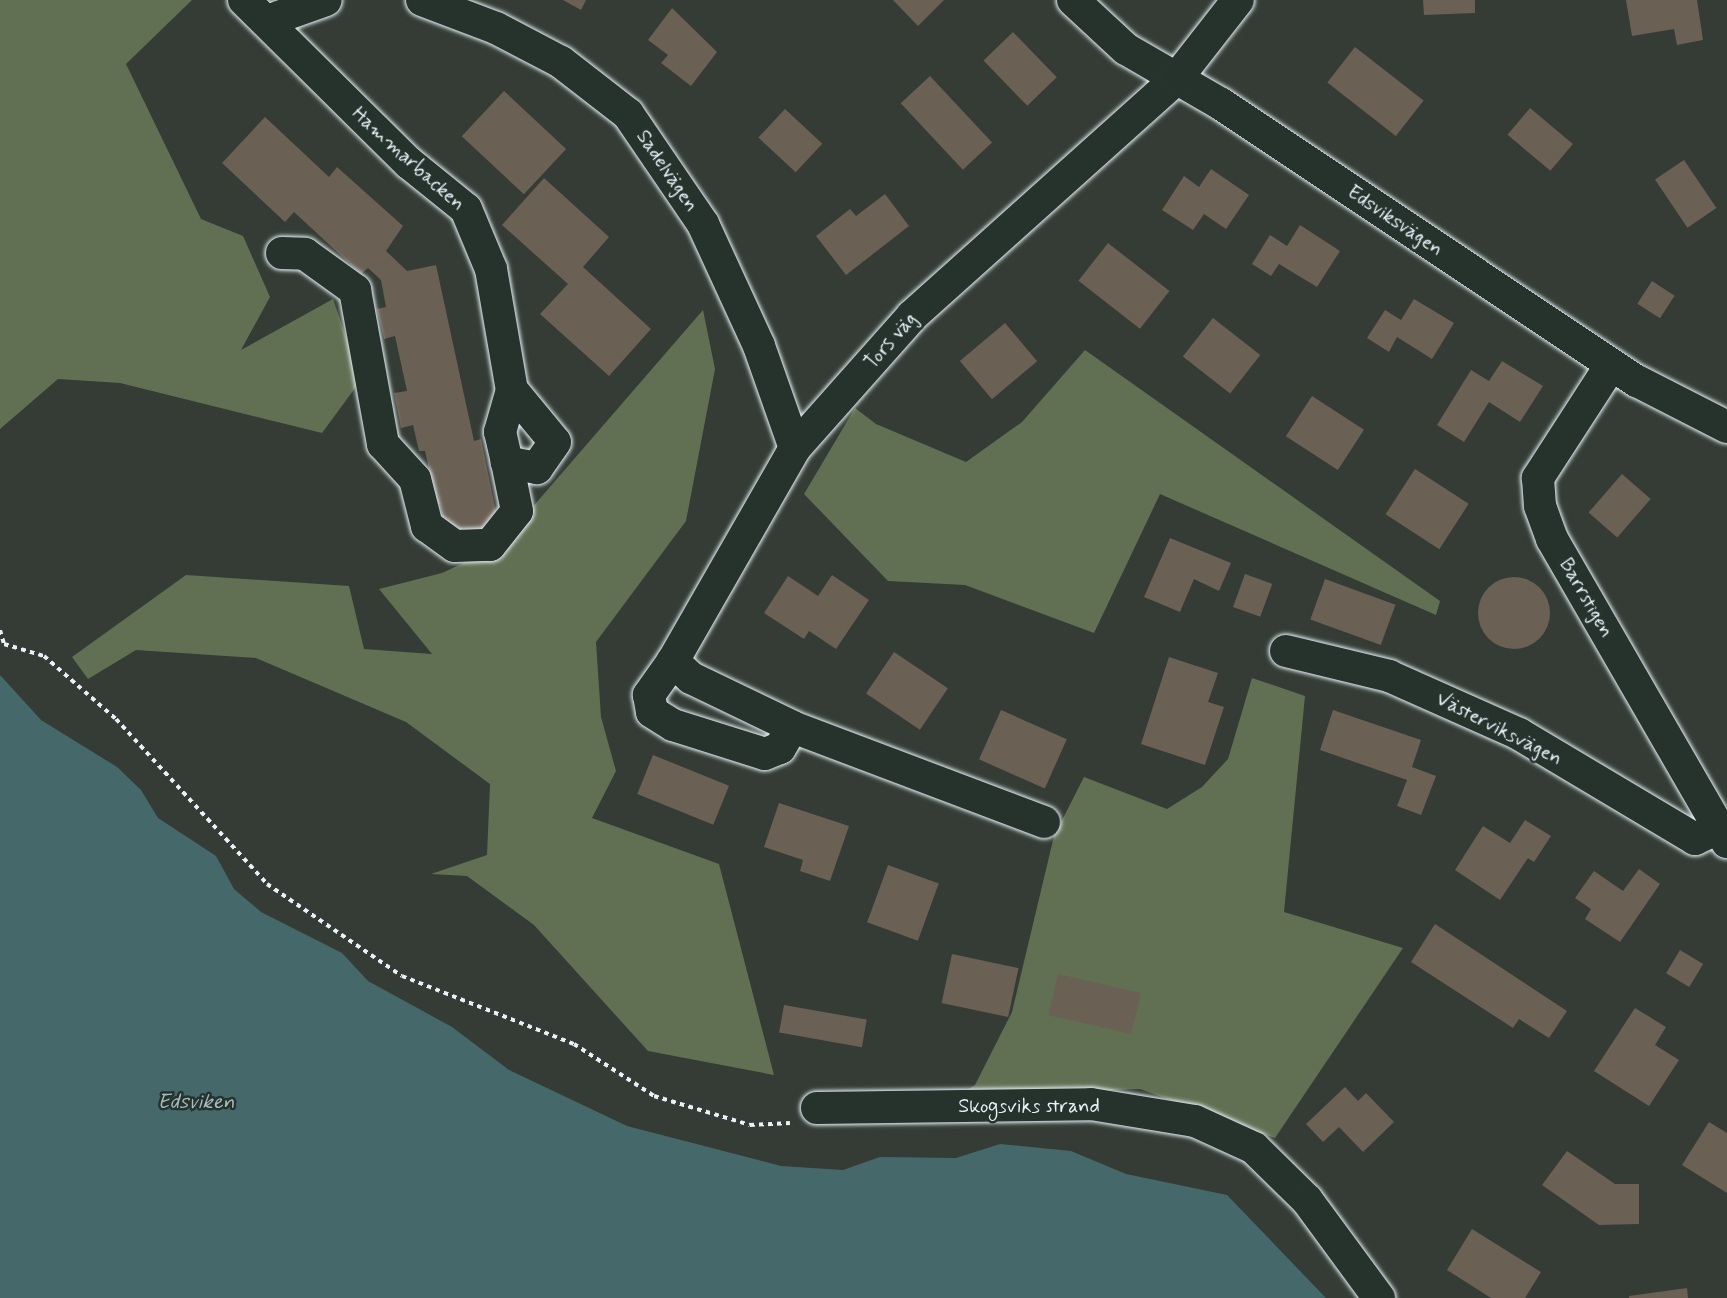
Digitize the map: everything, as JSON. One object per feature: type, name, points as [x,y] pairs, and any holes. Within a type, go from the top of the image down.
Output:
[{"type":"street","name":"Hammarbacken","points":[[244,0],[270,20],[305,64],[466,209],[491,269],[512,390],[500,432],[507,462],[537,468],[555,442],[512,390]]},
{"type":"street","points":[[270,20],[326,0]]},
{"type":"street","name":"Sadelvägen","points":[[422,0],[496,28],[561,62],[628,114],[703,224],[759,346],[795,448]]},
{"type":"street","name":"Edsviksvägen","points":[[1073,0],[1126,49],[1177,78],[1611,365],[1727,427]]},
{"type":"street","name":"Tors väg","points":[[792,727],[780,748],[765,754],[673,725],[652,712],[649,695],[673,661],[795,448],[912,316],[1177,78],[1238,0]]},
{"type":"street","points":[[282,253],[305,254],[355,290],[383,444],[415,479],[427,526],[454,546],[490,545],[518,511],[507,462]]},
{"type":"street","name":"Barrstigen","points":[[1611,365],[1538,478],[1540,506],[1552,539],[1722,836]]},
{"type":"street","name":"Västerviksvägen","points":[[1286,651],[1389,676],[1519,734],[1695,839],[1722,836]]},
{"type":"street","points":[[673,661],[691,678],[792,727],[1044,822]]},
{"type":"street","name":"Skogsviks strand","points":[[818,1108],[1091,1104],[1196,1122],[1254,1148],[1307,1200],[1379,1298]]},
{"type":"path","points":[[0,630],[4,644],[44,656],[116,719],[267,884],[402,976],[574,1044],[654,1096],[750,1125],[783,1126],[818,1108]]},
{"type":"green space","points":[[0,0],[192,0],[126,64],[201,219],[243,236],[270,297],[241,350],[333,299],[361,380],[322,433],[120,383],[58,379],[0,429]]},
{"type":"green space","points":[[703,310],[715,369],[686,521],[596,642],[601,717],[616,771],[592,818],[719,864],[774,1075],[648,1051],[534,925],[467,876],[431,874],[487,855],[490,784],[406,722],[256,658],[136,650],[88,679],[72,657],[186,575],[349,586],[364,649],[432,654],[379,589],[442,573],[498,547]]},
{"type":"green space","points":[[1085,350],[1440,601],[1436,615],[1160,494],[1094,633],[965,585],[888,581],[804,494],[855,408],[876,424],[966,462],[1022,422]]},
{"type":"green space","points":[[1252,678],[1305,696],[1284,912],[1403,948],[1275,1138],[1140,1089],[958,1096],[975,1085],[1012,1012],[1054,836],[1084,777],[1167,809],[1202,787],[1228,759]]},
{"type":"water","name":"Edsviken","points":[[0,675],[41,720],[117,767],[141,790],[158,818],[216,856],[234,889],[261,912],[342,953],[368,981],[452,1027],[509,1070],[627,1126],[781,1166],[843,1170],[880,1157],[956,1158],[1000,1144],[1071,1151],[1126,1174],[1227,1195],[1326,1298],[0,1298]]},
{"type":"building","points":[[563,0],[586,0],[581,10]]},
{"type":"building","points":[[893,0],[944,0],[918,26]]},
{"type":"building","points":[[1423,0],[1475,0],[1475,13],[1424,15]]},
{"type":"building","points":[[1626,0],[1697,0],[1703,40],[1677,45],[1674,29],[1632,36]]},
{"type":"building","points":[[672,8],[717,52],[691,86],[661,63],[668,55],[648,40]]},
{"type":"building","points":[[1013,32],[1057,77],[1027,106],[984,60]]},
{"type":"building","points":[[1355,47],[1424,101],[1396,136],[1327,82]]},
{"type":"building","points":[[930,76],[992,143],[963,170],[901,103]]},
{"type":"building","points":[[504,91],[566,149],[524,194],[462,136]]},
{"type":"building","points":[[1530,108],[1573,144],[1550,171],[1508,135]]},
{"type":"building","points":[[785,109],[822,144],[796,172],[758,138]]},
{"type":"building","points":[[265,117],[329,177],[337,167],[403,226],[386,251],[407,271],[436,265],[474,441],[481,439],[499,527],[448,538],[440,504],[428,507],[431,478],[425,451],[419,451],[413,425],[401,428],[394,393],[407,391],[395,336],[384,339],[377,309],[386,307],[381,280],[368,268],[361,274],[294,212],[285,222],[222,163]]},
{"type":"building","points":[[1684,160],[1716,208],[1687,228],[1655,180]]},
{"type":"building","points":[[1211,169],[1249,195],[1226,229],[1204,214],[1193,230],[1162,210],[1184,176],[1199,187]]},
{"type":"building","points":[[544,178],[609,237],[583,267],[651,329],[609,376],[540,314],[568,284],[502,225]]},
{"type":"building","points":[[885,194],[909,226],[846,275],[816,236],[850,209],[856,216]]},
{"type":"building","points":[[1300,225],[1340,251],[1317,287],[1279,264],[1271,276],[1252,264],[1270,235],[1287,246]]},
{"type":"building","points":[[1108,243],[1169,291],[1140,329],[1078,281]]},
{"type":"building","points":[[1652,281],[1675,296],[1660,318],[1637,304]]},
{"type":"building","points":[[1414,299],[1454,323],[1432,359],[1397,337],[1389,352],[1367,338],[1385,310],[1401,320]]},
{"type":"building","points":[[1213,318],[1260,355],[1230,394],[1183,357]]},
{"type":"building","points":[[1005,323],[1037,361],[992,399],[960,361]]},
{"type":"building","points":[[1502,361],[1543,386],[1520,422],[1489,402],[1464,442],[1437,425],[1471,370],[1489,381]]},
{"type":"building","points":[[1312,396],[1364,430],[1338,470],[1286,436]]},
{"type":"building","points":[[1415,469],[1469,504],[1439,549],[1386,514]]},
{"type":"building","points":[[1622,474],[1651,499],[1617,537],[1589,512]]},
{"type":"building","points":[[1170,538],[1231,563],[1219,591],[1194,579],[1180,612],[1144,597]]},
{"type":"building","points":[[1245,574],[1272,584],[1260,617],[1233,607]]},
{"type":"building","points":[[832,575],[869,600],[836,649],[809,631],[804,639],[764,613],[788,576],[818,596]]},
{"type":"building","points":[[1507,577],[1521,577],[1540,587],[1550,606],[1550,620],[1540,639],[1521,649],[1507,649],[1488,639],[1478,620],[1478,606],[1488,587]]},
{"type":"building","points":[[1325,579],[1395,605],[1381,645],[1310,619]]},
{"type":"building","points":[[894,652],[948,688],[920,730],[866,693]]},
{"type":"building","points":[[1169,657],[1218,673],[1208,702],[1224,707],[1205,765],[1141,744]]},
{"type":"building","points":[[1001,710],[1067,739],[1045,789],[979,759]]},
{"type":"building","points":[[1333,710],[1421,740],[1412,767],[1436,776],[1421,815],[1397,806],[1407,780],[1320,750]]},
{"type":"building","points":[[653,755],[729,786],[713,825],[637,794]]},
{"type":"building","points":[[779,803],[849,826],[830,881],[800,871],[803,860],[764,847]]},
{"type":"building","points":[[1525,820],[1551,836],[1534,862],[1528,858],[1500,900],[1455,870],[1483,826],[1510,843]]},
{"type":"building","points":[[888,865],[939,883],[918,941],[867,922]]},
{"type":"building","points":[[1639,869],[1660,884],[1620,942],[1585,919],[1591,909],[1575,898],[1594,871],[1623,891]]},
{"type":"building","points":[[1435,924],[1567,1011],[1549,1038],[1519,1019],[1513,1028],[1411,962]]},
{"type":"building","points":[[1680,950],[1703,964],[1689,987],[1666,973]]},
{"type":"building","points":[[952,954],[1019,968],[1008,1017],[942,1003]]},
{"type":"building","points":[[1058,974],[1141,993],[1131,1034],[1049,1015]]},
{"type":"building","points":[[784,1005],[867,1020],[862,1047],[779,1033]]},
{"type":"building","points":[[1635,1008],[1666,1027],[1655,1045],[1679,1060],[1649,1106],[1594,1071]]},
{"type":"building","points":[[1345,1087],[1358,1101],[1366,1093],[1394,1122],[1363,1152],[1339,1127],[1323,1142],[1306,1124]]},
{"type":"building","points":[[1709,1122],[1727,1133],[1727,1193],[1682,1165]]},
{"type":"building","points":[[1567,1151],[1615,1184],[1639,1184],[1639,1224],[1599,1225],[1542,1185]]},
{"type":"building","points":[[1472,1229],[1541,1272],[1525,1298],[1491,1298],[1447,1270]]},
{"type":"building","points":[[1687,1288],[1688,1298],[1629,1298],[1629,1296]]}]
